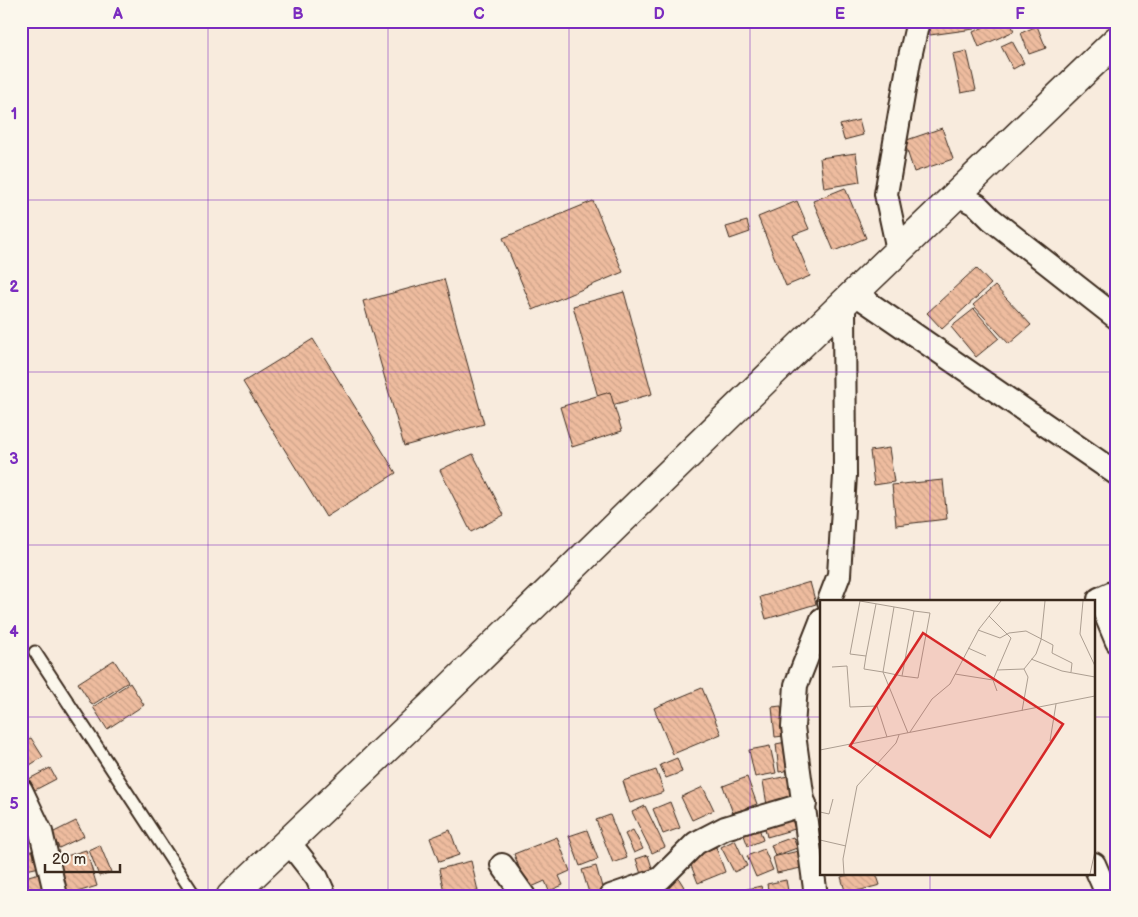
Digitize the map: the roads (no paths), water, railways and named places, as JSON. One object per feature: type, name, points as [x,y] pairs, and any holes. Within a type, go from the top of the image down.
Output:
[{"type":"main road","points":[[231,896],[438,700],[898,250],[1117,40]]},
{"type":"street","points":[[898,250],[886,194],[909,61],[918,21]]},
{"type":"street","points":[[957,194],[977,205],[1117,318]]},
{"type":"street","points":[[849,298],[1117,474]]},
{"type":"street","points":[[829,600],[839,575],[845,475],[849,298]]},
{"type":"street","points":[[1103,597],[1117,642]]},
{"type":"street","points":[[816,896],[794,727],[796,685],[820,624]]},
{"type":"street","points":[[21,790],[41,832],[56,896]]},
{"type":"street","points":[[611,896],[660,879],[696,843],[725,828],[805,804]]},
{"type":"street","points":[[288,841],[317,878],[325,896]]},
{"type":"street","points":[[502,865],[524,896]]},
{"type":"street","points":[[1096,869],[1108,896]]},
{"type":"lane","points":[[35,652],[195,896]]}]
